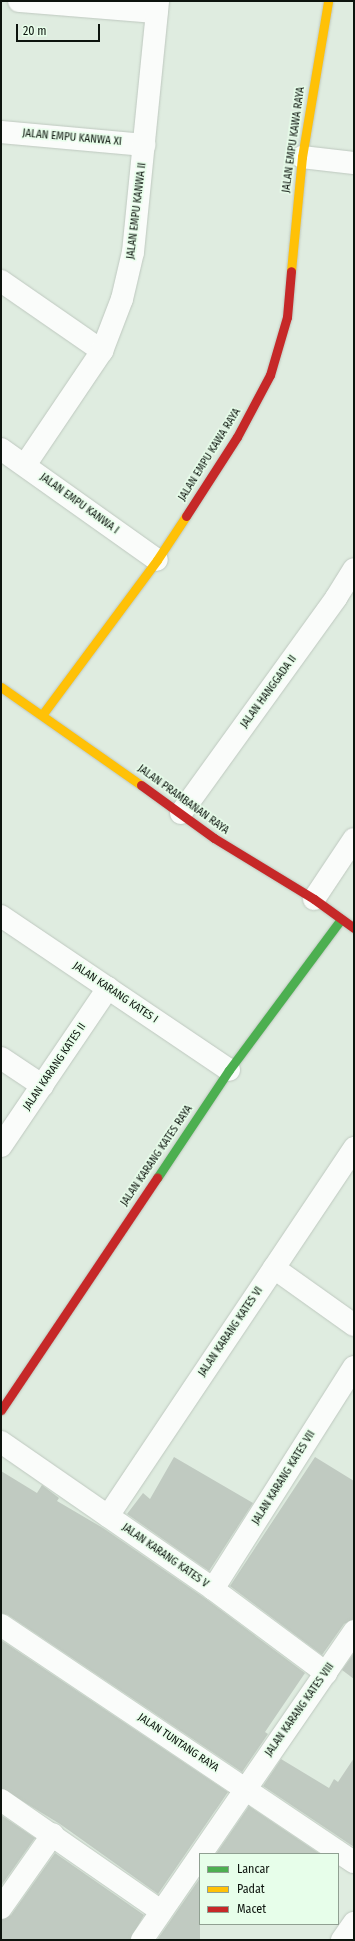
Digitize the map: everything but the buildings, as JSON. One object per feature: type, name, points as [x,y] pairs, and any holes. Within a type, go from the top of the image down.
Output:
[{"type":"street","points":[[19,1],[157,6]]},
{"type":"street","name":"JALAN EMPU KAWA RAYA","points":[[42,715],[157,560],[237,437],[270,375],[287,317],[302,157],[328,1]]},
{"type":"street","name":"JALAN EMPU KANWA II","points":[[25,465],[102,351],[122,299],[133,252],[157,6]]},
{"type":"street","name":"JALAN EMPU KANWA XI","points":[[1,132],[144,145]]},
{"type":"street","points":[[302,157],[354,163]]},
{"type":"street","points":[[1,281],[102,351]]},
{"type":"street","name":"JALAN EMPU KANWA I","points":[[1,449],[157,560]]},
{"type":"street","name":"JALAN HANGGADA II","points":[[182,813],[336,598],[354,569]]},
{"type":"street","name":"JALAN PRAMBANAN RAYA","points":[[1,688],[182,813],[214,838],[314,899],[354,928]]},
{"type":"street","points":[[314,899],[354,838]]},
{"type":"street","name":"JALAN KARANG KATES I","points":[[1,916],[229,1070]]},
{"type":"street","name":"JALAN KARANG KATES RAYA","points":[[1,1410],[229,1070],[341,919]]},
{"type":"street","name":"JALAN KARANG KATES II","points":[[1,1146],[108,988]]},
{"type":"street","points":[[1,1058],[43,1086]]},
{"type":"street","name":"JALAN KARANG KATES VI","points":[[108,1516],[353,1152]]},
{"type":"street","points":[[274,1268],[354,1325]]},
{"type":"street","name":"JALAN KARANG KATES VII","points":[[213,1589],[354,1367]]},
{"type":"street","name":"JALAN KARANG KATES V","points":[[1,1442],[213,1589],[326,1673]]},
{"type":"street","name":"JALAN TUNTANG RAYA","points":[[1,1626],[354,1862]]},
{"type":"street","name":"JALAN KARANG KATES VIII","points":[[200,1853],[354,1631]]},
{"type":"street","points":[[1,1800],[53,1834],[161,1911]]},
{"type":"street","points":[[1,1908],[53,1834]]},
{"type":"street","name":"JALAN KARANG KATES VIII","points":[[142,1940],[199,1855]]},
{"type":"street","points":[[342,1940],[354,1923]]},
{"type":"traffic: fast","points":[[157,1178],[229,1070],[341,919]]},
{"type":"traffic: slow","points":[[291,271],[302,157],[328,1]]},
{"type":"traffic: slow","points":[[42,715],[157,560],[186,516]]},
{"type":"traffic: slow","points":[[1,687],[141,785]]},
{"type":"traffic: jam","points":[[186,516],[237,437],[270,375],[287,317],[291,271]]},
{"type":"traffic: jam","points":[[141,785],[214,838],[314,899],[354,928]]},
{"type":"traffic: jam","points":[[1,1410],[157,1178]]}]
